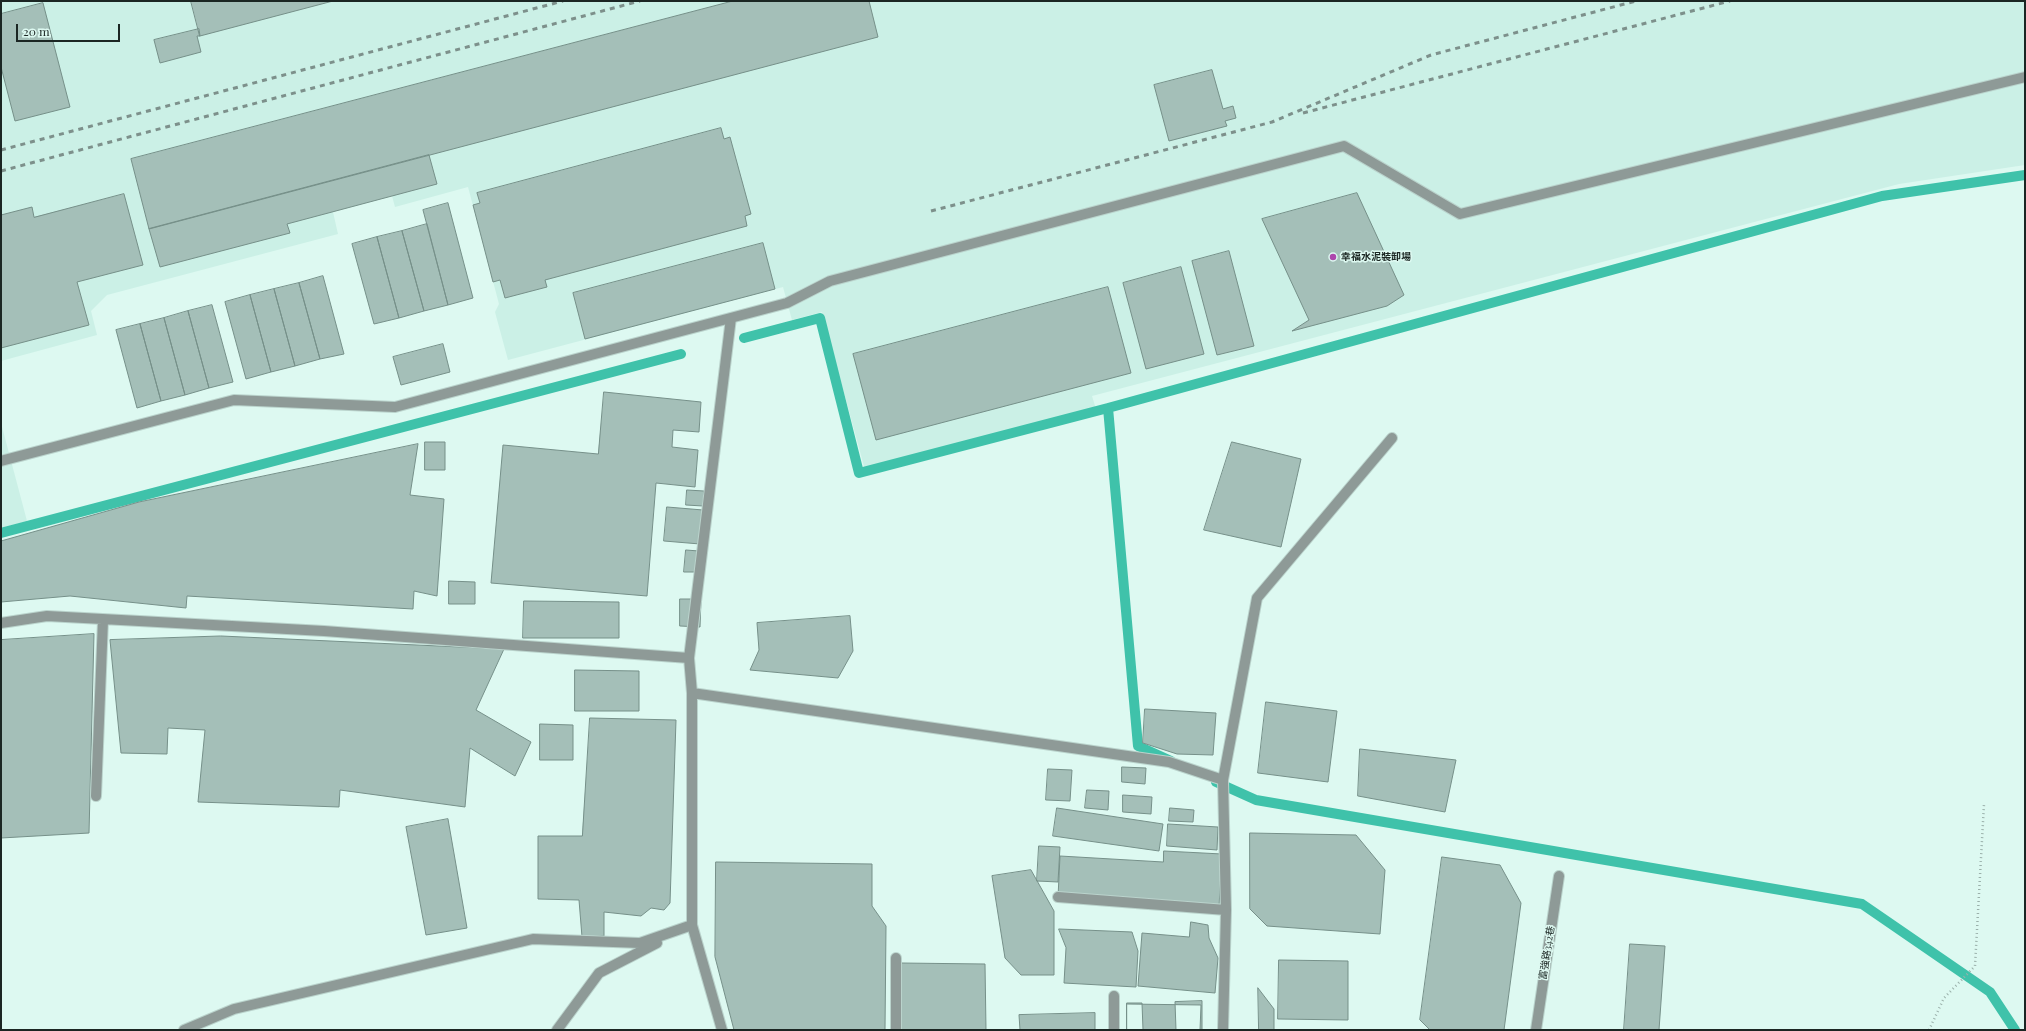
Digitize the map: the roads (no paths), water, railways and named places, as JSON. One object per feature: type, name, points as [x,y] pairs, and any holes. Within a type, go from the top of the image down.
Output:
[{"type":"street","points":[[1,461],[234,400],[395,407],[788,303],[830,281],[1344,146],[1460,214],[2025,76]]},
{"type":"street","points":[[722,1030],[692,925],[692,693],[689,658],[731,318]]},
{"type":"street","points":[[1223,1030],[1226,910],[1223,780],[1257,598],[1392,438]]},
{"type":"street","points":[[1,623],[47,616],[324,631],[689,658]]},
{"type":"street","points":[[96,796],[103,620]]},
{"type":"street","points":[[692,693],[1169,762],[1223,780]]},
{"type":"street","name":"富強路342巷","points":[[1536,1030],[1559,876]]},
{"type":"street","points":[[1058,897],[1226,910]]},
{"type":"street","points":[[184,1030],[234,1009],[533,939],[640,943],[692,925]]},
{"type":"street","points":[[557,1030],[599,973],[692,925]]},
{"type":"street","points":[[896,958],[896,1030]]},
{"type":"street","points":[[1114,996],[1114,1030]]},
{"type":"waterway","points":[[1108,408],[1882,196],[2025,175]]},
{"type":"waterway","points":[[744,338],[820,318],[859,473],[1108,408],[1138,746],[1171,761]]},
{"type":"waterway","points":[[1,533],[681,354]]},
{"type":"waterway","points":[[1216,782],[1256,800],[1862,904],[1990,992],[2015,1030]]},
{"type":"railway","points":[[1,150],[563,1]]},
{"type":"railway","points":[[1,171],[640,1]]},
{"type":"railway","points":[[931,211],[1272,122],[1431,55],[1636,1]]},
{"type":"railway","points":[[1303,113],[1730,1]]},
{"type":"place","name":"幸福水泥裝卸場","points":[[1333,257]]}]
